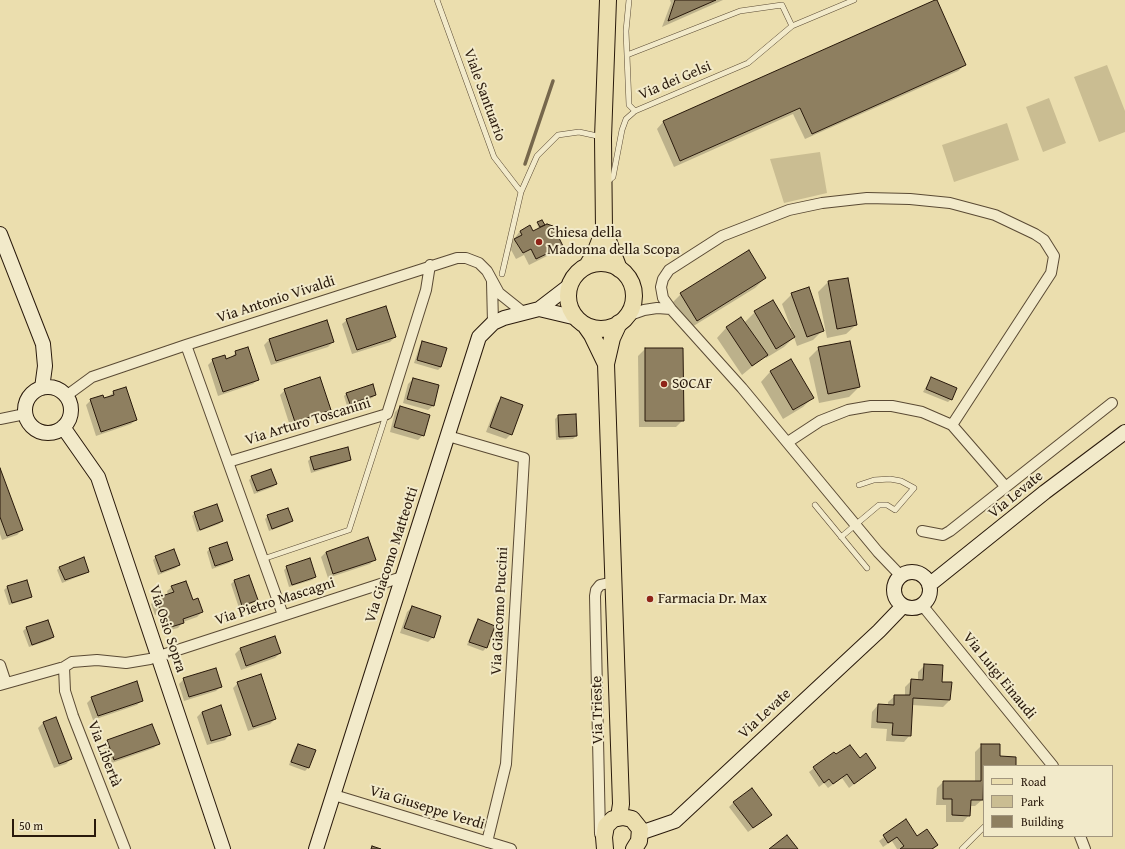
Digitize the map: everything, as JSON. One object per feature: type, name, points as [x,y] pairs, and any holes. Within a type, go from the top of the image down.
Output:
[{"type":"main road","points":[[606,364],[592,335],[571,310],[568,301],[569,286],[576,274],[587,266],[595,253],[604,230],[602,138],[608,0]]},
{"type":"main road","points":[[604,230],[620,269],[629,278],[633,291],[633,304],[612,338],[606,364]]},
{"type":"main road","points":[[587,266],[604,263],[620,269]]},
{"type":"main road","points":[[581,322],[602,329],[623,320]]},
{"type":"main road","name":"Via Trieste","points":[[606,364],[621,804],[619,817]]},
{"type":"main road","points":[[605,849],[604,837],[606,826],[614,819],[619,817],[632,819],[638,826],[640,833],[639,841],[634,849]]},
{"type":"street","points":[[901,576],[878,552],[788,442],[671,309],[663,298],[661,287],[663,279],[669,270],[722,236],[789,210],[845,200],[867,198],[910,199],[950,203],[995,215],[1035,234],[1044,240],[1054,256],[1051,273],[952,426]]},
{"type":"street","points":[[0,234],[43,344],[45,366],[42,388]]},
{"type":"street","name":"Via Antonio Vivaldi","points":[[66,396],[92,377],[430,265],[466,258],[479,263],[487,271],[499,293],[524,313]]},
{"type":"street","name":"Via Arturo Toscanini","points":[[228,462],[386,414],[426,290],[430,265]]},
{"type":"street","points":[[492,282],[493,323]]},
{"type":"street","points":[[539,309],[569,286]]},
{"type":"street","points":[[623,320],[644,310],[657,308],[671,309]]},
{"type":"street","points":[[539,309],[581,322]]},
{"type":"street","name":"Via Giacomo Matteotti","points":[[316,849],[479,337],[493,323],[504,318],[539,309]]},
{"type":"street","points":[[186,345],[283,615]]},
{"type":"street","points":[[42,388],[56,388],[66,396],[71,409],[68,422],[63,427],[50,433],[37,431],[31,426],[25,414],[25,407],[31,395],[42,388]]},
{"type":"street","points":[[922,531],[943,535],[1112,403]]},
{"type":"street","points":[[788,442],[820,421],[835,414],[871,406],[892,406],[922,412],[952,426],[1005,486]]},
{"type":"street","points":[[0,419],[25,414]]},
{"type":"street","name":"Via Osio Sopra","points":[[63,427],[98,477],[223,849]]},
{"type":"street","name":"Via Levate","points":[[929,585],[1045,492],[1125,432]]},
{"type":"street","name":"Via Giacomo Puccini","points":[[448,436],[524,458],[506,764],[487,842]]},
{"type":"street","points":[[912,573],[918,574],[927,580],[929,585],[930,593],[927,600],[922,605],[913,608],[899,603],[894,594],[895,584],[901,576],[912,573]]},
{"type":"street","name":"Via Pietro Mascagni","points":[[3,684],[64,667],[72,662],[97,660],[126,663],[150,660],[158,656],[402,576]]},
{"type":"street","name":"Via Trieste","points":[[599,849],[596,590],[600,585],[613,582]]},
{"type":"street","name":"Via Luigi Einaudi","points":[[922,605],[1052,765]]},
{"type":"street","name":"Via Levate","points":[[640,833],[675,821],[904,606]]},
{"type":"street","points":[[0,665],[3,684]]},
{"type":"street","name":"Via Libertà","points":[[64,667],[65,690],[73,716],[125,849]]},
{"type":"street","name":"Via Giuseppe Verdi","points":[[334,795],[511,849]]},
{"type":"street","points":[[1080,837],[1085,849]]},
{"type":"lane","name":"Viale Santuario","points":[[437,0],[494,157],[521,192]]},
{"type":"lane","points":[[629,0],[626,31],[629,105],[635,111]]},
{"type":"lane","name":"Via dei Gelsi","points":[[604,185],[613,177],[622,130],[626,119],[635,111],[748,63],[792,26],[854,0]]},
{"type":"lane","points":[[627,55],[740,11],[782,5],[792,26]]},
{"type":"lane","points":[[502,274],[521,192],[537,156],[558,135],[579,132],[602,138]]},
{"type":"lane","points":[[263,559],[349,530],[386,414]]},
{"type":"lane","points":[[841,537],[879,505],[887,505],[895,510],[914,488],[901,481],[890,479],[874,480],[859,485]]},
{"type":"lane","points":[[815,505],[867,568]]},
{"type":"lane","points":[[962,849],[983,829]]},
{"type":"green space","points":[[1107,65],[1125,111],[1125,132],[1099,142],[1074,77]]},
{"type":"green space","points":[[1049,98],[1066,143],[1043,152],[1026,107]]},
{"type":"green space","points":[[1007,123],[1019,160],[954,182],[942,145]]},
{"type":"green space","points":[[820,152],[827,193],[784,203],[770,159]]},
{"type":"building","points":[[675,0],[716,0],[668,21]]},
{"type":"building","points":[[937,0],[966,65],[812,134],[800,108],[680,161],[663,121]]},
{"type":"building","points":[[542,220],[545,225],[540,227],[537,222]]},
{"type":"building","name":"Chiesa della Madonna della Scopa","points":[[547,224],[553,226],[563,246],[536,259],[531,249],[523,253],[514,239],[522,235],[520,231],[530,225],[533,231]]},
{"type":"building","points":[[749,250],[766,278],[697,321],[680,293]]},
{"type":"building","points":[[848,278],[857,325],[837,329],[828,281]]},
{"type":"building","points":[[809,287],[824,331],[807,337],[791,293]]},
{"type":"building","points":[[773,300],[795,337],[776,349],[754,311]]},
{"type":"building","points":[[386,306],[396,337],[357,350],[346,319]]},
{"type":"building","points":[[741,317],[768,355],[752,366],[726,327]]},
{"type":"building","points":[[327,320],[334,342],[276,361],[269,339]]},
{"type":"building","points":[[422,341],[447,348],[441,367],[417,360]]},
{"type":"building","points":[[850,341],[860,387],[828,394],[818,347]]},
{"type":"building","points":[[248,347],[259,380],[223,392],[212,359],[225,355],[226,359],[236,355],[235,351]]},
{"type":"building","name":"SOCAF","points":[[645,348],[683,348],[684,421],[645,421]]},
{"type":"building","points":[[791,359],[814,398],[793,410],[770,371]]},
{"type":"building","points":[[320,377],[331,410],[295,422],[284,389]]},
{"type":"building","points":[[931,377],[957,388],[952,400],[926,389]]},
{"type":"building","points":[[413,378],[439,385],[434,406],[407,399]]},
{"type":"building","points":[[373,384],[376,395],[350,404],[346,393]]},
{"type":"building","points":[[126,387],[137,420],[101,432],[90,399],[103,395],[104,398],[114,395],[113,391]]},
{"type":"building","points":[[501,397],[523,405],[512,435],[490,427]]},
{"type":"building","points":[[400,406],[430,415],[424,436],[394,427]]},
{"type":"building","points":[[576,414],[577,436],[559,437],[558,415]]},
{"type":"building","points":[[348,447],[351,460],[314,470],[310,457]]},
{"type":"building","points":[[0,468],[23,530],[7,536],[0,517]]},
{"type":"building","points":[[271,469],[277,484],[257,491],[251,476]]},
{"type":"building","points":[[217,504],[223,521],[200,530],[194,512]]},
{"type":"building","points":[[288,508],[293,521],[272,529],[267,515]]},
{"type":"building","points":[[368,537],[376,560],[333,574],[326,552]]},
{"type":"building","points":[[227,542],[233,560],[215,566],[209,548]]},
{"type":"building","points":[[174,549],[180,565],[161,572],[155,556]]},
{"type":"building","points":[[84,557],[89,572],[65,580],[59,567]]},
{"type":"building","points":[[310,558],[316,577],[292,585],[286,566]]},
{"type":"building","points":[[249,575],[258,600],[242,606],[234,580]]},
{"type":"building","points":[[27,580],[32,597],[12,603],[7,586]]},
{"type":"building","points":[[186,581],[193,600],[198,598],[203,612],[183,619],[184,623],[171,627],[165,609],[160,610],[156,598],[174,592],[171,586]]},
{"type":"building","points":[[412,606],[441,616],[434,638],[404,628]]},
{"type":"building","points":[[478,619],[495,626],[487,648],[469,642]]},
{"type":"building","points":[[48,620],[54,637],[32,645],[26,627]]},
{"type":"building","points":[[275,636],[281,653],[246,666],[240,648]]},
{"type":"building","points":[[924,664],[943,665],[942,682],[952,682],[950,700],[913,698],[911,736],[892,735],[893,723],[877,722],[878,704],[894,705],[894,695],[910,695],[911,679],[923,680]]},
{"type":"building","points":[[216,668],[222,687],[189,697],[183,678]]},
{"type":"building","points":[[261,674],[276,719],[253,727],[237,682]]},
{"type":"building","points":[[137,681],[143,701],[98,716],[91,697]]},
{"type":"building","points":[[221,705],[231,735],[211,741],[202,712]]},
{"type":"building","points":[[56,717],[72,759],[59,764],[43,722]]},
{"type":"building","points":[[152,724],[160,744],[114,760],[107,740]]},
{"type":"building","points":[[298,744],[316,750],[309,768],[291,762]]},
{"type":"building","points":[[981,744],[1000,744],[1000,756],[1016,757],[1016,765],[983,765],[983,800],[971,800],[970,816],[952,815],[952,799],[943,799],[943,781],[981,781]]},
{"type":"building","points":[[850,745],[860,758],[866,753],[876,768],[854,784],[847,774],[833,784],[829,779],[824,783],[813,767],[834,752],[836,754]]},
{"type":"building","points":[[752,788],[772,815],[753,828],[733,802]]},
{"type":"building","points":[[906,819],[917,836],[927,829],[938,845],[932,849],[900,849],[904,846],[897,837],[888,843],[883,835]]},
{"type":"building","points":[[787,835],[798,849],[769,849]]},
{"type":"building","points":[[372,846],[381,849],[371,849]]},
{"type":"waterway","points":[[525,164],[553,81]]},
{"type":"place","name":"Chiesa della Madonna della Scopa","points":[[539,242]]},
{"type":"place","name":"SOCAF","points":[[664,384]]},
{"type":"place","name":"Farmacia Dr. Max","points":[[650,599]]}]
